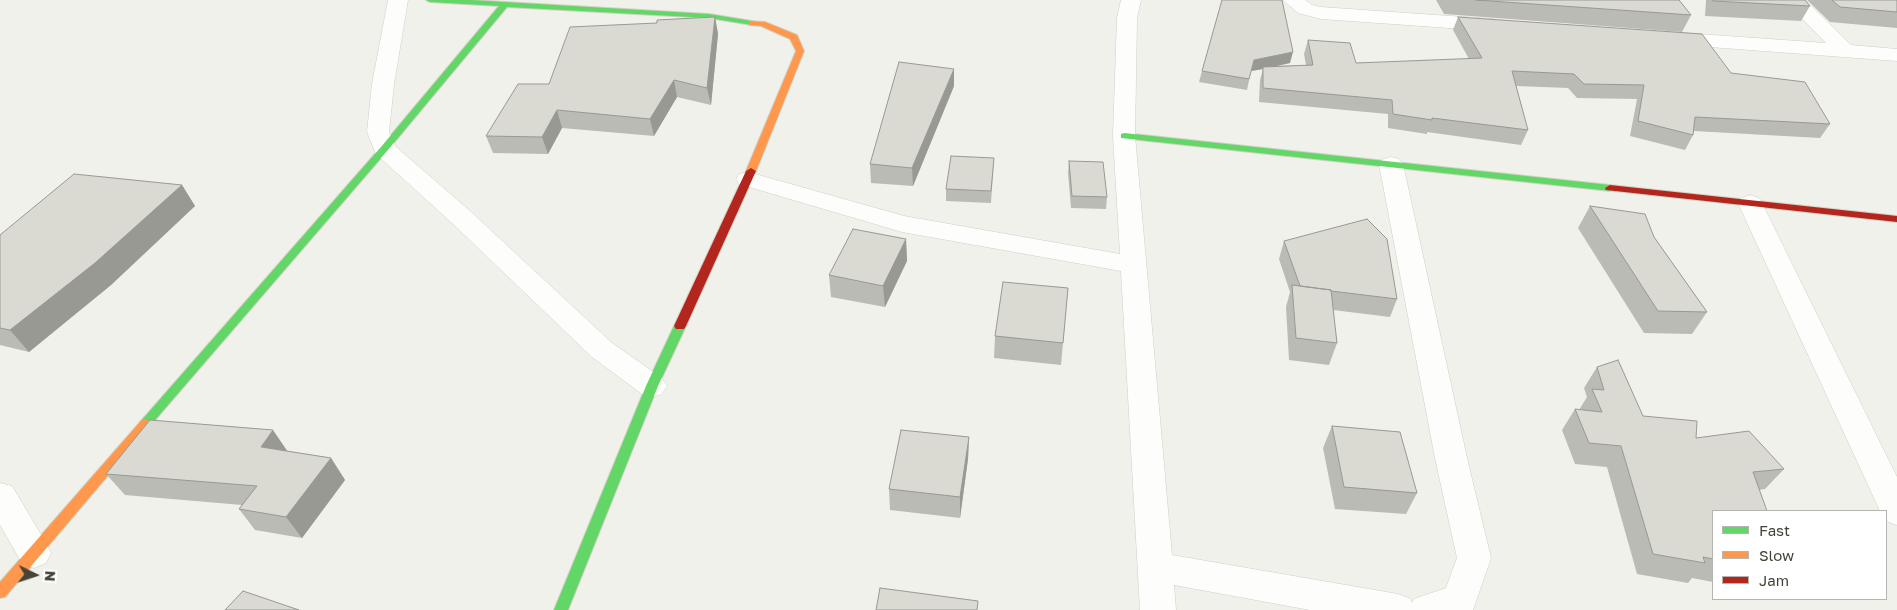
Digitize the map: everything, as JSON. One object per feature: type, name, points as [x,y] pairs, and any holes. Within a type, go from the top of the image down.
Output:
[{"type":"street","points":[[398,0],[383,84],[378,132],[384,149],[461,216],[602,350],[652,386]]},
{"type":"street","points":[[430,0],[709,16],[762,24],[794,37],[800,51],[748,179],[652,386],[561,610]]},
{"type":"street","points":[[1131,0],[1127,18],[1124,136],[1158,610]]},
{"type":"street","points":[[1293,0],[1305,9],[1321,13],[1516,26]]},
{"type":"street","points":[[1794,0],[1845,51]]},
{"type":"street","points":[[0,592],[384,149],[504,5]]},
{"type":"street","points":[[1656,37],[1897,55]]},
{"type":"street","points":[[1124,136],[1897,218]]},
{"type":"street","points":[[1391,164],[1451,458],[1474,558],[1460,599],[1427,610]]},
{"type":"street","points":[[748,179],[902,224],[958,236],[1134,265]]},
{"type":"street","points":[[1750,203],[1897,511]]},
{"type":"street","points":[[0,496],[34,552]]},
{"type":"street","points":[[1156,567],[1398,610]]},
{"type":"building","points":[[1222,0],[1282,0],[1293,52],[1254,60],[1249,79],[1202,71]]},
{"type":"building","points":[[1476,0],[1679,0],[1691,15]]},
{"type":"building","points":[[1805,0],[1810,6],[1713,1]]},
{"type":"building","points":[[1832,0],[1897,0],[1897,12],[1840,7]]},
{"type":"building","points":[[715,17],[707,88],[674,80],[650,119],[557,110],[542,137],[486,136],[518,84],[549,84],[570,27],[657,23],[657,20]]},
{"type":"building","points":[[1458,17],[1702,34],[1731,73],[1805,82],[1830,124],[1695,117],[1693,135],[1638,121],[1644,85],[1584,84],[1574,74],[1512,71],[1528,130],[1393,114],[1392,100],[1263,88],[1263,67],[1313,65],[1308,40],[1350,43],[1356,63],[1482,58]]},
{"type":"building","points":[[899,62],[954,69],[912,168],[870,164]]},
{"type":"building","points":[[951,156],[994,158],[991,191],[946,189]]},
{"type":"building","points":[[1069,161],[1103,162],[1107,197],[1072,196]]},
{"type":"building","points":[[74,174],[182,185],[95,263],[10,330],[0,328],[0,235]]},
{"type":"building","points":[[1590,206],[1645,214],[1654,237],[1707,312],[1658,311]]},
{"type":"building","points":[[1367,219],[1387,239],[1397,299],[1300,286],[1284,241]]},
{"type":"building","points":[[853,229],[906,239],[883,286],[829,275]]},
{"type":"building","points":[[1003,282],[1068,288],[1063,343],[995,336]]},
{"type":"building","points":[[1292,285],[1331,290],[1337,343],[1296,338]]},
{"type":"building","points":[[1618,360],[1643,416],[1697,421],[1696,438],[1749,431],[1784,469],[1753,472],[1767,510],[1712,510],[1712,559],[1703,557],[1705,563],[1653,554],[1621,446],[1589,443],[1575,409],[1602,412],[1592,389],[1604,390],[1597,367]]},
{"type":"building","points":[[150,420],[273,430],[261,447],[331,458],[286,517],[239,509],[257,486],[106,474]]},
{"type":"building","points":[[1332,426],[1400,432],[1417,493],[1344,487]]},
{"type":"building","points":[[901,430],[969,437],[960,497],[889,489]]},
{"type":"building","points":[[880,588],[978,601],[977,610],[876,610]]},
{"type":"building","points":[[243,591],[299,610],[225,610]]},
{"type":"traffic: fast","points":[[430,0],[709,16],[752,23]]},
{"type":"traffic: fast","points":[[145,424],[384,149],[504,5]]},
{"type":"traffic: fast","points":[[1124,136],[1610,188]]},
{"type":"traffic: fast","points":[[561,610],[652,386],[680,326]]},
{"type":"traffic: slow","points":[[751,171],[800,51],[794,37],[762,24],[752,23]]},
{"type":"traffic: slow","points":[[0,592],[145,424]]},
{"type":"traffic: jam","points":[[680,326],[751,171]]},
{"type":"traffic: jam","points":[[1610,188],[1897,219]]}]
